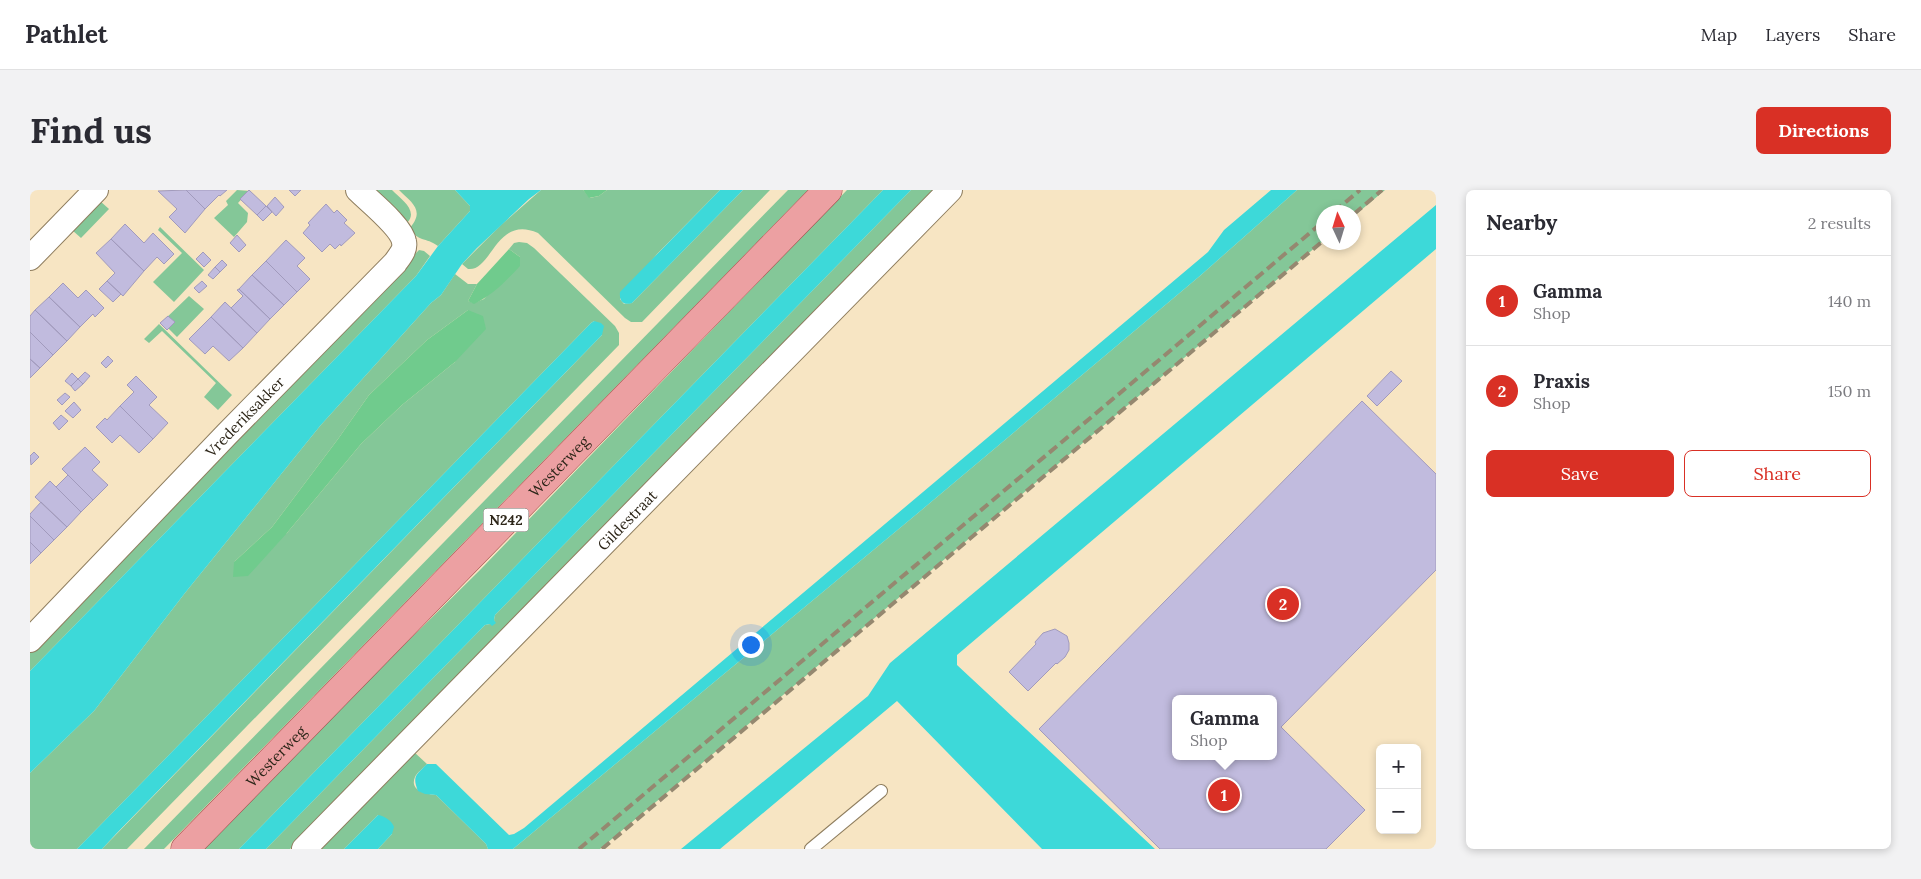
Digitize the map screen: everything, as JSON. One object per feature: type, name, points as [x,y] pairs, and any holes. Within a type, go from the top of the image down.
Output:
[{"type":"main road","name":"Westerweg","points":[[185,849],[828,190]]},
{"type":"street","points":[[30,258],[96,190]]},
{"type":"street","name":"Vrederiksakker","points":[[30,640],[220,441],[395,263],[404,245],[401,232],[358,190]]},
{"type":"street","name":"Gildestraat","points":[[304,849],[950,190]]},
{"type":"lane","points":[[811,849],[826,845],[881,791]]},
{"type":"green space","points":[[237,190],[249,191],[238,203],[248,213],[247,222],[234,237],[214,218],[228,205],[226,201]]},
{"type":"green space","points":[[374,190],[392,190],[404,201],[411,214],[407,223]]},
{"type":"green space","points":[[399,190],[455,190],[470,206],[470,211],[438,246],[419,237],[410,228],[417,211]]},
{"type":"green space","points":[[541,190],[583,190],[590,198],[599,196],[607,190],[720,190],[657,254],[620,299],[624,304],[632,303],[743,190],[770,190],[642,322],[631,322],[538,233],[524,229],[513,231],[496,245],[476,268],[468,269],[462,264],[501,225]]},
{"type":"green space","points":[[583,190],[607,190],[599,196],[589,198]]},
{"type":"green space","points":[[788,190],[808,190],[164,849],[144,849]]},
{"type":"green space","points":[[847,190],[883,190],[239,849],[201,849],[479,571]]},
{"type":"green space","points":[[911,190],[935,190],[290,849],[266,849],[485,625],[495,623],[495,615]]},
{"type":"green space","points":[[1297,190],[1385,190],[1361,210],[1361,205],[1316,205],[1316,247],[600,849],[513,849],[918,513],[1201,275]]},
{"type":"green space","points":[[100,201],[109,209],[81,238],[72,230]]},
{"type":"green space","points":[[160,227],[204,270],[174,302],[153,282],[182,253],[158,230]]},
{"type":"green space","points":[[514,243],[527,243],[534,248],[615,326],[619,333],[619,345],[127,849],[102,849],[602,335],[594,321],[77,849],[30,849],[30,773],[94,711],[185,593],[320,426],[431,303],[441,295],[455,274],[468,284],[477,284],[468,301],[474,303],[484,299],[520,257],[509,249]],"holes":[[[468,310],[455,362],[402,405],[361,444],[287,533],[234,562],[272,527],[369,395],[427,340]]]},
{"type":"green space","points":[[509,249],[520,257],[520,266],[493,292],[474,304],[468,301],[477,284]]},
{"type":"green space","points":[[419,250],[424,251],[430,256],[416,276],[30,671],[30,652],[408,266],[413,256]]},
{"type":"green space","points":[[189,296],[204,309],[177,337],[162,322]]},
{"type":"green space","points":[[468,310],[483,316],[486,329],[455,362],[402,405],[361,444],[287,533],[248,576],[233,577],[234,562],[272,527],[369,395],[427,340]]},
{"type":"green space","points":[[159,324],[232,395],[218,410],[204,397],[216,383],[162,331],[149,343],[144,339]]},
{"type":"green space","points":[[414,752],[427,764],[417,773],[414,786],[424,793],[436,795],[486,844],[488,849],[378,849],[392,834],[378,815],[344,849],[320,849]]},
{"type":"water","points":[[455,190],[541,190],[529,199],[462,264],[441,295],[431,303],[320,426],[185,593],[94,711],[30,773],[30,671],[416,276],[438,246],[470,211],[470,206]]},
{"type":"water","points":[[720,190],[743,190],[632,303],[626,304],[622,302],[620,292]]},
{"type":"water","points":[[883,190],[911,190],[495,615],[494,620],[496,623],[492,626],[490,624],[485,625],[266,849],[239,849]]},
{"type":"water","points":[[1271,190],[1297,190],[1201,275],[918,513],[513,849],[488,849],[486,844],[436,795],[418,791],[415,779],[418,773],[427,764],[436,764],[509,835],[524,828],[1208,252],[1224,230]]},
{"type":"water","points":[[1436,205],[1436,249],[957,655],[957,665],[1155,849],[1042,849],[897,701],[720,849],[681,849],[868,696],[890,663]]},
{"type":"water","points":[[594,321],[604,326],[602,335],[102,849],[77,849],[591,323]]},
{"type":"water","points":[[378,815],[388,819],[394,827],[392,834],[378,849],[344,849]]},
{"type":"building","points":[[186,190],[205,209],[185,233],[169,217],[177,209],[158,191]]},
{"type":"building","points":[[186,190],[227,190],[205,209]]},
{"type":"building","points":[[249,190],[266,206],[257,215],[240,199]]},
{"type":"building","points":[[289,190],[301,190],[295,196]]},
{"type":"building","points":[[275,197],[284,207],[276,216],[267,206]]},
{"type":"building","points":[[326,204],[334,213],[337,210],[347,220],[344,223],[355,233],[341,246],[340,244],[335,249],[330,244],[322,252],[303,233],[310,225],[308,223]]},
{"type":"building","points":[[266,206],[272,212],[263,221],[257,215]]},
{"type":"building","points":[[125,224],[144,243],[153,233],[174,254],[164,264],[157,257],[144,271],[111,239]]},
{"type":"building","points":[[237,235],[246,245],[239,252],[230,243]]},
{"type":"building","points":[[111,239],[144,271],[123,296],[107,281],[115,273],[96,253]]},
{"type":"building","points":[[286,240],[305,258],[297,266],[310,279],[297,292],[266,261]]},
{"type":"building","points":[[203,252],[211,260],[204,267],[196,259]]},
{"type":"building","points":[[222,260],[227,265],[220,272],[215,267]]},
{"type":"building","points":[[266,261],[297,292],[284,305],[252,275]]},
{"type":"building","points":[[215,267],[220,272],[213,279],[208,275]]},
{"type":"building","points":[[252,275],[284,305],[270,319],[239,289]]},
{"type":"building","points":[[107,281],[121,294],[113,302],[99,289]]},
{"type":"building","points":[[202,281],[207,286],[199,293],[194,288]]},
{"type":"building","points":[[63,283],[78,298],[86,290],[104,308],[95,317],[93,314],[80,327],[49,297]]},
{"type":"building","points":[[239,289],[270,319],[257,333],[231,308],[243,296],[237,290]]},
{"type":"building","points":[[49,297],[80,327],[67,341],[35,310]]},
{"type":"building","points":[[225,302],[257,333],[243,348],[211,317]]},
{"type":"building","points":[[35,310],[67,341],[53,355],[30,332],[30,316]]},
{"type":"building","points":[[168,316],[175,322],[167,330],[160,323]]},
{"type":"building","points":[[211,317],[243,348],[229,361],[213,346],[205,354],[189,339]]},
{"type":"building","points":[[30,332],[53,355],[40,368],[30,359]]},
{"type":"building","points":[[108,356],[113,361],[106,368],[101,363]]},
{"type":"building","points":[[30,359],[40,368],[30,378]]},
{"type":"building","points":[[1391,371],[1402,381],[1377,406],[1367,396]]},
{"type":"building","points":[[85,372],[90,376],[83,384],[78,379]]},
{"type":"building","points":[[72,373],[78,379],[71,386],[65,381]]},
{"type":"building","points":[[136,376],[157,397],[149,405],[168,423],[153,439],[120,406],[134,392],[127,385]]},
{"type":"building","points":[[78,379],[83,384],[75,391],[71,386]]},
{"type":"building","points":[[65,393],[70,397],[62,405],[57,400]]},
{"type":"building","points":[[1362,401],[1436,474],[1436,570],[1281,727],[1365,810],[1326,849],[1160,849],[1039,729]]},
{"type":"building","points":[[74,402],[81,410],[73,418],[65,411]]},
{"type":"building","points":[[120,406],[153,439],[139,453],[120,435],[112,443],[96,427],[105,418],[107,420]]},
{"type":"building","points":[[61,415],[68,421],[59,430],[53,423]]},
{"type":"building","points":[[85,447],[100,462],[92,470],[108,485],[93,500],[62,469]]},
{"type":"building","points":[[34,452],[39,457],[31,465],[30,456]]},
{"type":"building","points":[[68,475],[93,500],[81,512],[56,487]]},
{"type":"building","points":[[50,481],[81,512],[67,527],[35,497]]},
{"type":"building","points":[[41,502],[67,527],[54,540],[30,516]]},
{"type":"building","points":[[30,516],[54,540],[41,553],[30,542]]},
{"type":"building","points":[[30,542],[41,553],[30,564]]},
{"type":"building","points":[[1055,629],[1067,636],[1069,650],[1065,657],[1056,663],[1028,691],[1009,672],[1036,644],[1035,642],[1043,633]]},
{"type":"railway","points":[[1342,205],[1360,190]]},
{"type":"railway","points":[[1361,208],[1382,190]]},
{"type":"railway","points":[[579,849],[1316,228]]},
{"type":"railway","points":[[602,849],[1316,247]]},
{"type":"place","name":"Praxis","points":[[1283,604]]},
{"type":"place","name":"Gamma","points":[[1224,795]]}]
